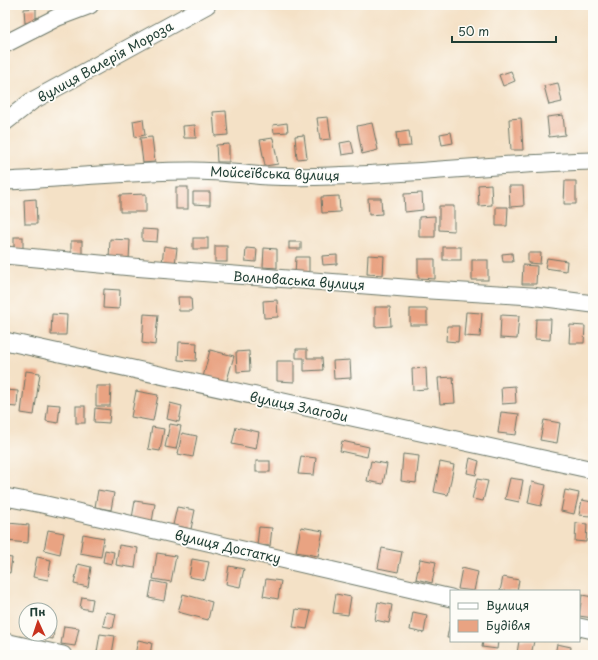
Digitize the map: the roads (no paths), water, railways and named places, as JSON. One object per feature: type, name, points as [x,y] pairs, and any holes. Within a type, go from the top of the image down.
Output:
[{"type":"street","points":[[5,44],[58,17],[90,5]]},
{"type":"street","name":"вулиця Валерія Мороза","points":[[5,122],[32,101],[207,5]]},
{"type":"street","name":"Мойсеївська вулиця","points":[[5,181],[179,171],[233,172],[267,176],[331,176],[550,162],[593,161]]},
{"type":"street","name":"Волноваська вулиця","points":[[5,255],[320,282],[531,296],[593,304]]},
{"type":"street","name":"вулиця Злагоди","points":[[5,341],[593,470]]},
{"type":"street","name":"вулиця Достатку","points":[[5,497],[42,504],[450,598]]},
{"type":"street","points":[[580,627],[593,630]]},
{"type":"street","points":[[5,642],[63,655]]}]
